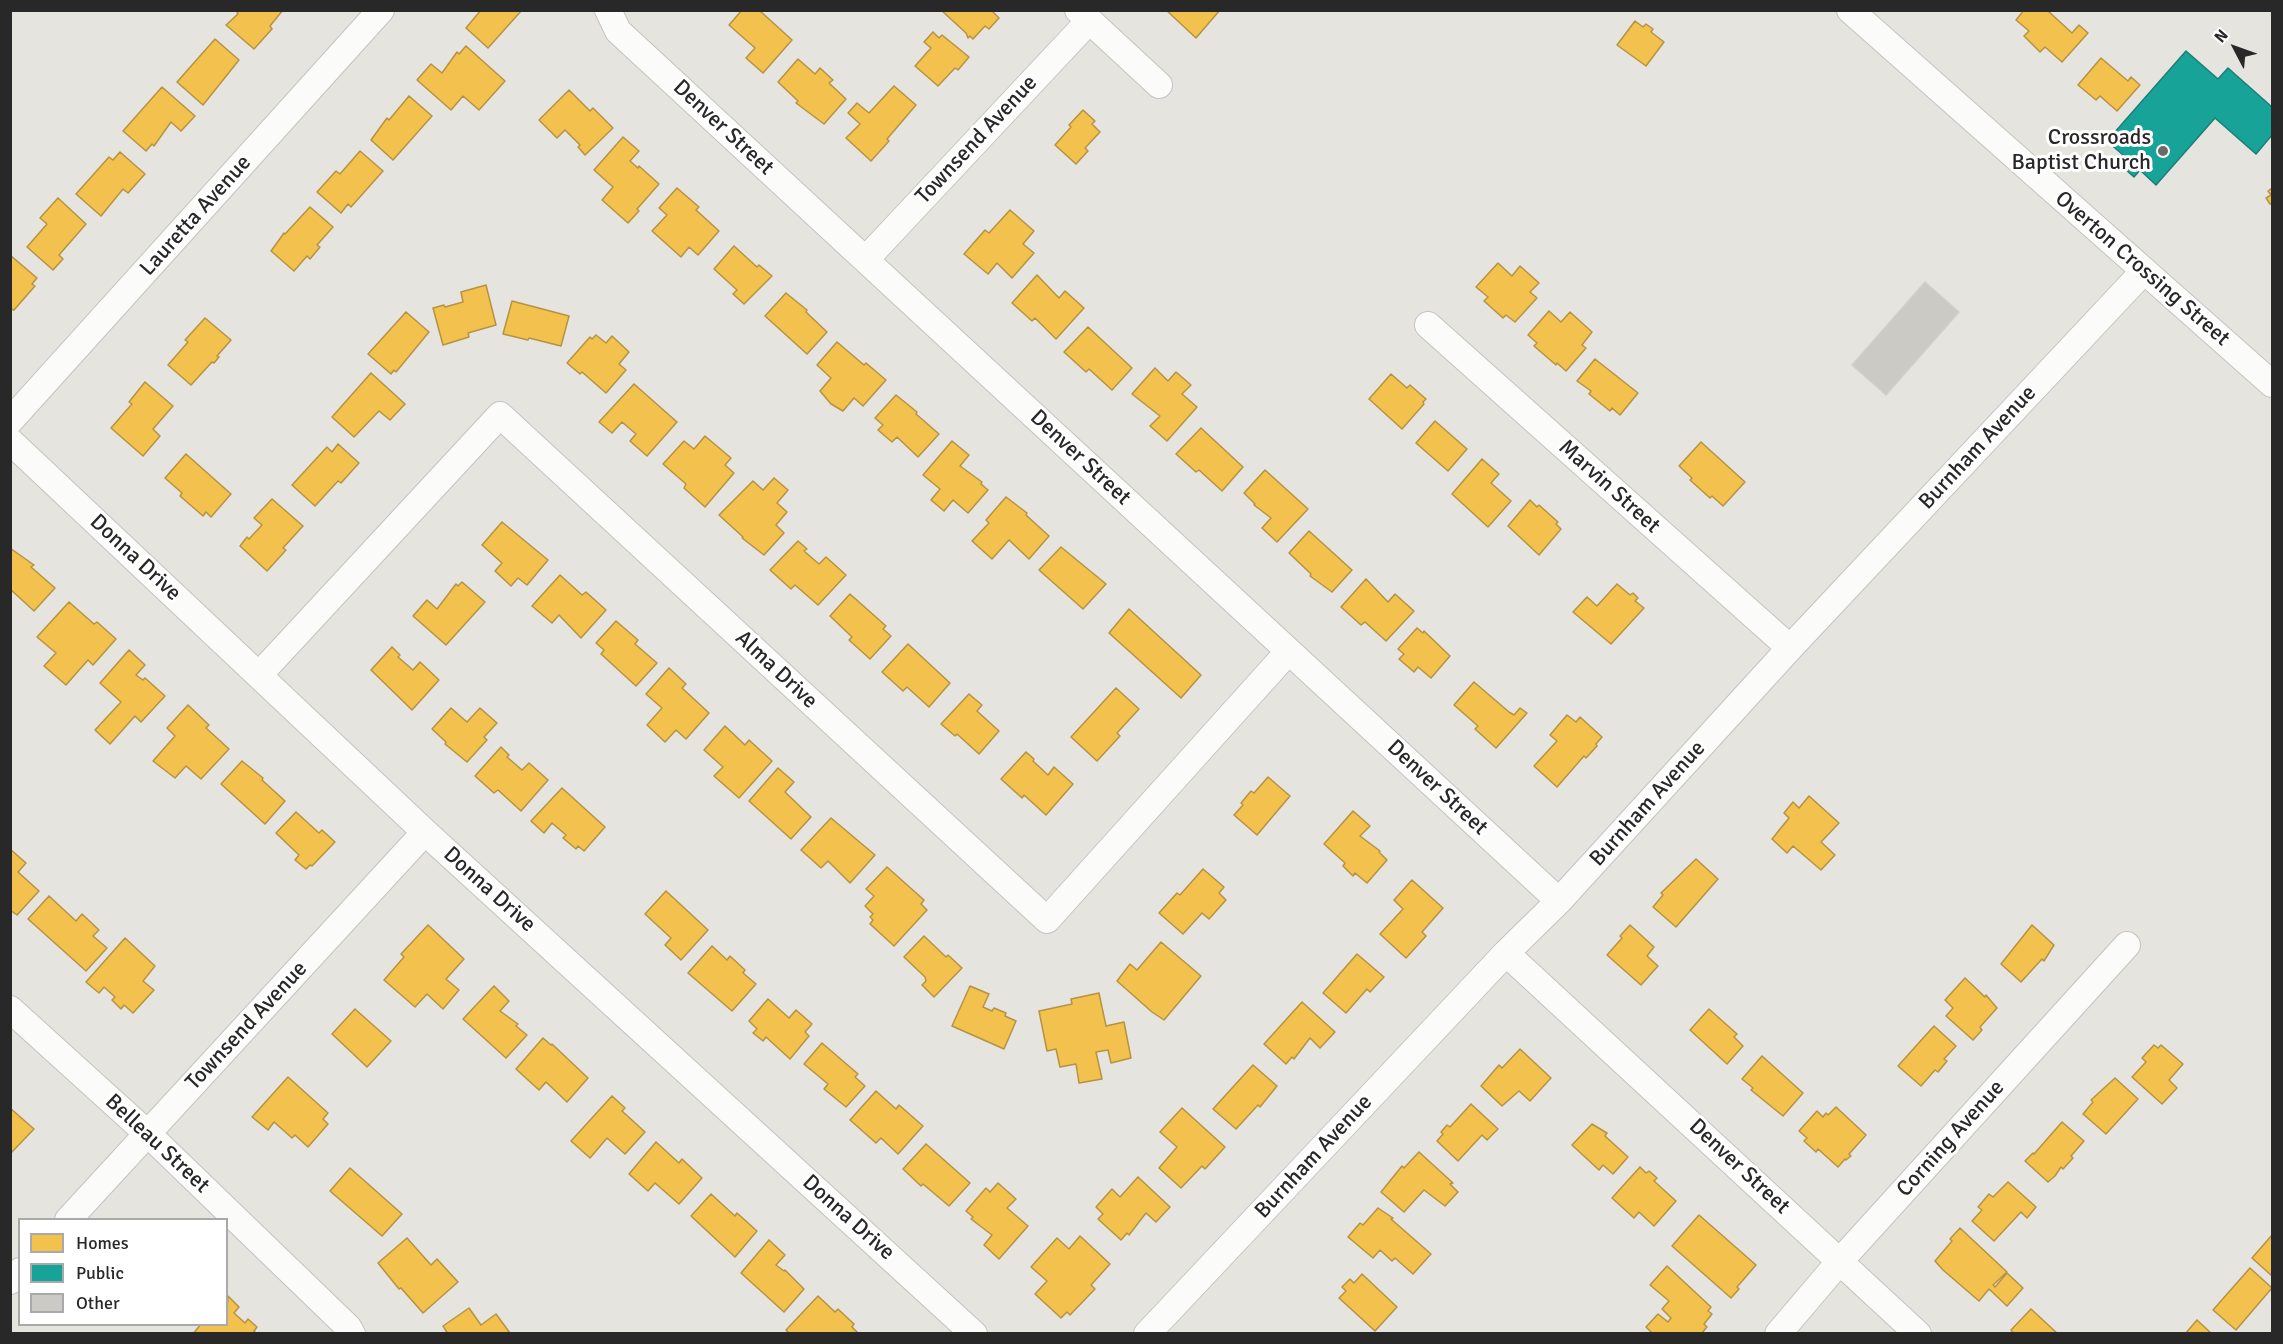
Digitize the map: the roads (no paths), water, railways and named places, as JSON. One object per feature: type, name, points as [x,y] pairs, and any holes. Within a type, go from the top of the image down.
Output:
[{"type":"street","name":"Lauretta Avenue","points":[[10,421],[381,10]]},
{"type":"street","name":"Denver Street","points":[[608,10],[618,31],[1559,901]]},
{"type":"street","name":"Overton Crossing Street","points":[[1850,10],[2272,384]]},
{"type":"street","name":"Townsend Avenue","points":[[866,259],[1084,16]]},
{"type":"street","points":[[1084,16],[1159,85]]},
{"type":"street","name":"Burnham Avenue","points":[[1148,1334],[1506,953],[1559,901],[1790,648],[2144,271]]},
{"type":"street","name":"Marvin Street","points":[[1428,325],[1790,648]]},
{"type":"street","name":"Alma Drive","points":[[260,675],[500,415],[1047,920],[1288,651]]},
{"type":"street","name":"Donna Drive","points":[[10,441],[425,832],[974,1334]]},
{"type":"street","name":"Townsend Avenue","points":[[70,1218],[425,832]]},
{"type":"street","name":"Corning Avenue","points":[[1778,1334],[1840,1261],[2127,945]]},
{"type":"street","name":"Denver Street","points":[[1506,953],[1918,1334]]},
{"type":"street","name":"Belleau Street","points":[[10,1009],[148,1134],[340,1319],[352,1334]]},
{"type":"place","name":"Crossroads Baptist Church","points":[[2163,151]]}]
